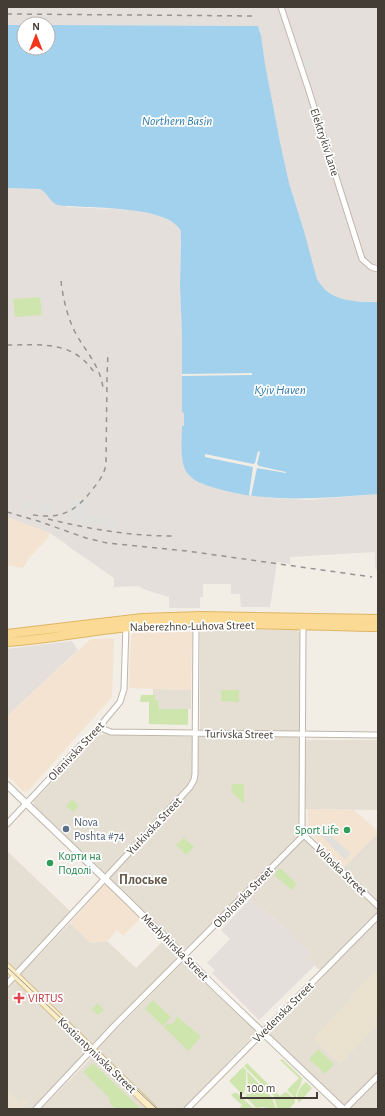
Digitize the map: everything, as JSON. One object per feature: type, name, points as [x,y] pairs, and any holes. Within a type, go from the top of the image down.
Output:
[{"type":"main road","name":"Naberezhno-Luhova Street","points":[[7,634],[200,616],[378,619]]},
{"type":"main road","name":"Naberezhno-Luhova Street","points":[[7,642],[126,624],[378,627]]},
{"type":"main road","name":"Kostiantynivska Street","points":[[7,967],[153,1109]]},
{"type":"street","name":"Elektrykiv Lane","points":[[281,7],[362,259],[371,267],[378,269]]},
{"type":"street","name":"Olenivska Street","points":[[7,824],[84,743],[101,728],[104,721],[120,702],[123,694],[126,624]]},
{"type":"street","name":"Yurkivska Street","points":[[7,984],[190,787],[195,776],[196,624]]},
{"type":"street","points":[[303,626],[302,826],[304,834]]},
{"type":"street","name":"Turivska Street","points":[[101,728],[112,732],[378,735]]},
{"type":"street","name":"Mezhyhirska Street","points":[[7,785],[263,1033],[344,1109]]},
{"type":"street","name":"Voloska Street","points":[[304,834],[378,906]]},
{"type":"street","name":"Obolonska Street","points":[[36,1109],[116,1024],[304,834]]},
{"type":"street","name":"Vvedenska Street","points":[[187,1109],[378,916]]},
{"type":"street","points":[[344,1109],[378,1076]]},
{"type":"shaded area","points":[[7,7],[378,7],[378,302],[349,301],[337,298],[320,285],[317,279],[289,183],[265,64],[260,29],[254,26],[56,25],[56,16],[16,16],[16,25],[7,25]]},
{"type":"shaded area","points":[[310,57],[313,68],[304,74],[300,60]]},
{"type":"shaded area","points":[[7,188],[40,189],[67,207],[134,210],[157,215],[176,224],[182,234],[180,245],[180,285],[182,412],[184,412],[184,426],[182,426],[200,483],[226,491],[272,498],[307,500],[378,494],[378,573],[375,568],[375,552],[290,557],[290,564],[277,562],[270,607],[241,607],[240,594],[231,594],[231,584],[203,584],[203,597],[200,597],[200,608],[169,608],[169,597],[138,586],[114,587],[114,578],[50,533],[7,517]]},
{"type":"shaded area","points":[[71,500],[89,500],[90,517],[117,519],[118,529],[68,520]]},
{"type":"shaded area","points":[[25,501],[36,501],[36,504],[54,504],[54,507],[51,512],[20,509]]},
{"type":"shaded area","points":[[7,517],[50,533],[47,539],[29,558],[23,568],[7,565]]},
{"type":"shaded area","points":[[202,629],[297,630],[300,634],[300,740],[378,740],[378,810],[301,809],[301,832],[340,871],[378,833],[378,1109],[349,1109],[270,1035],[270,1032],[325,975],[308,959],[312,954],[260,905],[258,907],[243,892],[185,949],[181,949],[33,805],[34,801],[96,736],[105,734],[200,737],[200,632]]},
{"type":"shaded area","points":[[192,632],[191,690],[129,688],[132,634]]},
{"type":"shaded area","points":[[91,639],[114,639],[112,697],[28,791],[24,792],[7,775],[7,716]]},
{"type":"shaded area","points":[[72,641],[78,650],[7,716],[7,649]]},
{"type":"shaded area","points":[[153,689],[191,690],[191,709],[153,709]]},
{"type":"shaded area","points":[[308,809],[354,810],[378,831],[378,833],[344,867],[309,833],[307,829]]},
{"type":"shaded area","points":[[316,825],[321,826],[351,854],[345,860],[316,830]]},
{"type":"shaded area","points":[[7,851],[71,912],[17,969],[13,969],[7,963]]},
{"type":"shaded area","points":[[104,885],[107,885],[141,918],[123,936],[117,930],[107,941],[91,943],[70,923]]},
{"type":"shaded area","points":[[250,899],[258,906],[260,905],[284,928],[288,929],[312,954],[308,959],[315,965],[259,1020],[212,973],[215,970],[207,963],[230,939],[221,930]]},
{"type":"shaded area","points":[[70,923],[91,943],[107,941],[136,968],[162,942],[179,957],[93,1043],[89,1043],[21,976],[22,973]]},
{"type":"shaded area","points":[[184,961],[187,962],[256,1029],[256,1033],[183,1109],[159,1109],[98,1052],[98,1048]]},
{"type":"shaded area","points":[[374,972],[378,975],[378,1014],[374,1019],[378,1024],[340,1064],[313,1039]]},
{"type":"shaded area","points":[[14,982],[18,983],[85,1048],[85,1053],[32,1109],[7,1109],[7,990]]},
{"type":"shaded area","points":[[91,1058],[97,1058],[149,1109],[41,1109]]},
{"type":"shaded area","points":[[7,1090],[20,1103],[25,1098],[29,1102],[22,1109],[7,1109]]},
{"type":"green space","points":[[40,297],[42,315],[15,317],[13,299]]},
{"type":"green space","points":[[221,690],[239,690],[239,702],[221,701]]},
{"type":"green space","points":[[141,695],[155,695],[155,700],[158,700],[159,709],[188,709],[188,725],[149,724],[149,702],[140,702]]},
{"type":"green space","points":[[232,784],[244,784],[244,804],[231,791]]},
{"type":"green space","points":[[72,799],[79,806],[73,812],[66,806]]},
{"type":"green space","points":[[184,838],[194,847],[186,855],[176,845]]},
{"type":"green space","points":[[280,868],[297,884],[292,890],[274,875]]},
{"type":"green space","points":[[153,1000],[171,1017],[163,1026],[145,1009]]},
{"type":"green space","points":[[97,1003],[104,1010],[98,1015],[92,1009]]},
{"type":"green space","points":[[177,1016],[201,1037],[188,1051],[164,1027],[167,1024],[174,1023]]},
{"type":"green space","points":[[318,1049],[334,1064],[325,1074],[309,1059]]},
{"type":"green space","points":[[282,1059],[302,1078],[296,1099],[287,1090],[299,1078],[280,1060]]},
{"type":"green space","points":[[93,1063],[141,1109],[116,1109],[110,1104],[109,1098],[83,1072]]},
{"type":"green space","points":[[247,1063],[280,1096],[285,1092],[295,1100],[289,1109],[277,1109],[274,1096],[244,1066]]},
{"type":"green space","points":[[243,1067],[246,1070],[246,1086],[243,1095],[229,1081]]},
{"type":"green space","points":[[247,1071],[272,1098],[276,1109],[262,1107],[256,1108],[246,1097],[248,1085]]},
{"type":"green space","points":[[306,1082],[312,1088],[299,1103],[297,1097],[298,1091]]},
{"type":"green space","points":[[237,1093],[253,1108],[239,1109],[242,1105],[231,1095]]},
{"type":"water","name":"Kyiv Haven","points":[[7,25],[16,25],[16,56],[56,56],[56,25],[258,26],[289,183],[317,279],[322,287],[343,299],[360,302],[378,302],[378,494],[316,498],[275,498],[235,493],[215,488],[191,477],[185,469],[182,458],[182,426],[184,426],[184,413],[182,412],[180,285],[181,231],[173,222],[160,216],[124,209],[57,205],[45,192],[40,189],[7,188]]},
{"type":"pier","points":[[252,373],[252,375],[182,376],[182,374]]},
{"type":"pier","points":[[258,451],[260,452],[257,464],[259,466],[286,473],[257,468],[251,496],[249,495],[253,467],[205,457],[205,454],[253,464],[255,463]]},
{"type":"tram line","points":[[7,967],[157,1109]]},
{"type":"railway","points":[[7,14],[256,16]]},
{"type":"railway","points":[[61,281],[64,300],[70,320],[75,332],[99,372],[103,388]]},
{"type":"railway","points":[[7,345],[45,345],[68,350],[87,364],[96,375]]},
{"type":"railway","points":[[33,515],[59,515],[73,509],[86,498],[103,474],[106,463],[108,352]]},
{"type":"railway","points":[[7,512],[86,538],[107,543],[187,551],[372,577]]},
{"type":"railway","points":[[48,519],[110,531],[141,535],[172,536]]},
{"type":"place","name":"Nova Poshta #74","points":[[66,829]]},
{"type":"place","name":"Sport Life","points":[[347,830]]},
{"type":"place","name":"Корти на Подолі","points":[[50,863]]},
{"type":"place","name":"VIRTUS","points":[[19,998]]},
{"type":"district","name":"Плоське","points":[[143,880]]},
{"type":"water label","name":"Northern Basin","points":[[177,121]]}]
